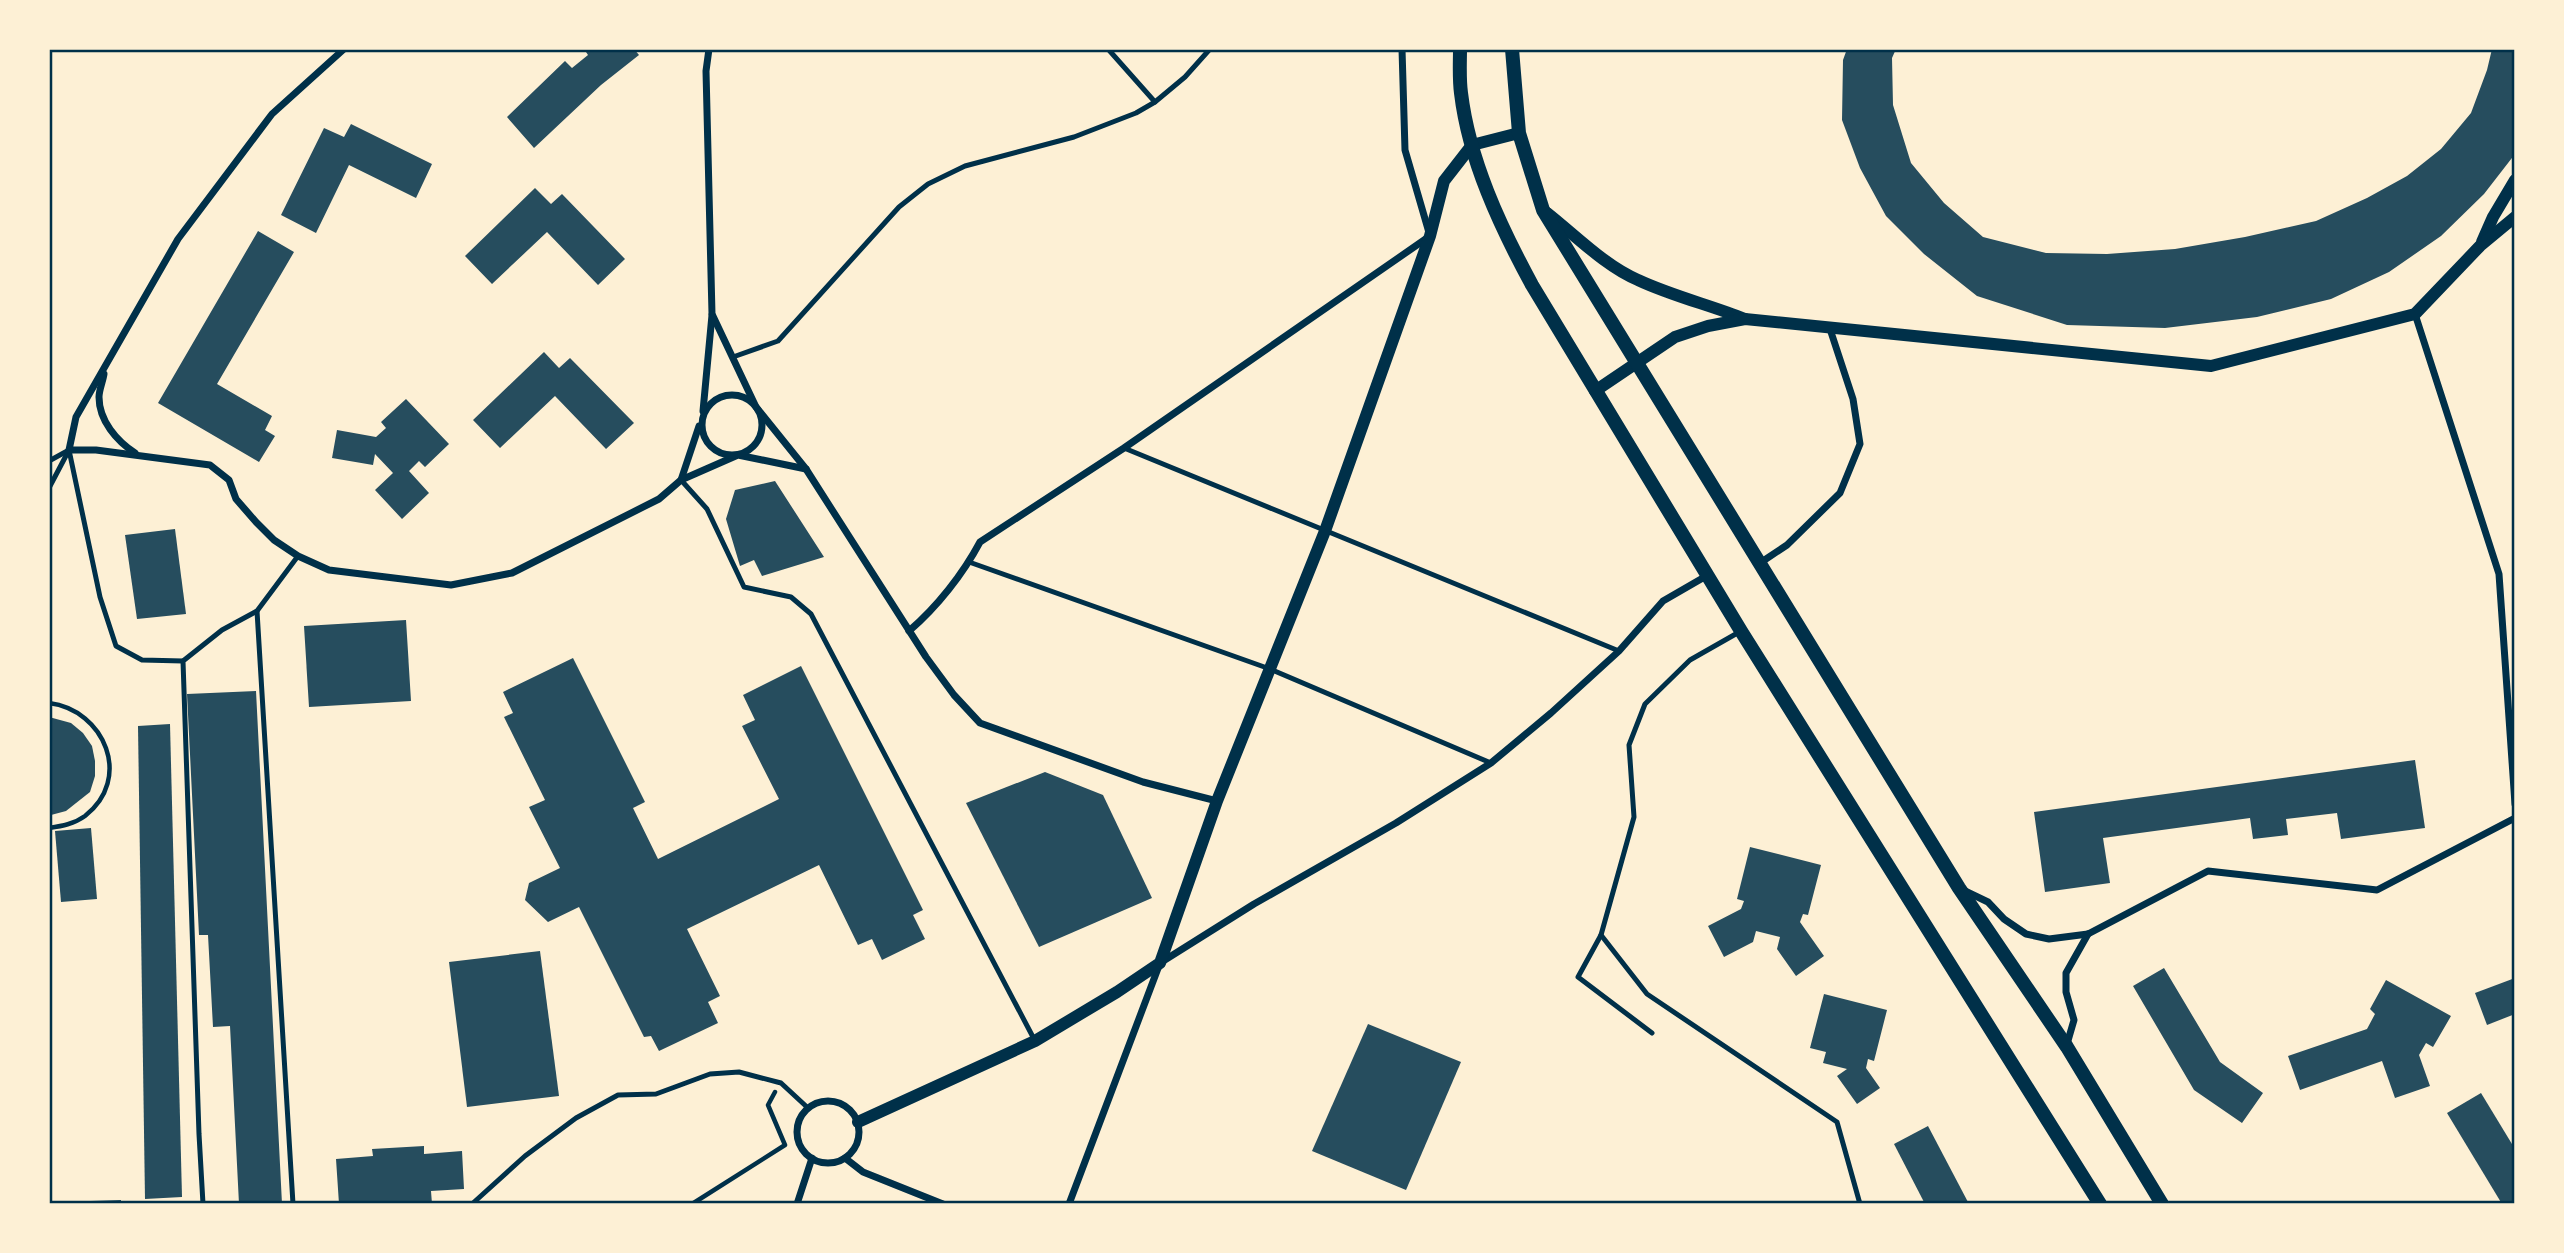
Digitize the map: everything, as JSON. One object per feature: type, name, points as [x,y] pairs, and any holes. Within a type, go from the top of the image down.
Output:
[{"type":"main road","points":[[1460,49],[1461,92],[1472,145],[1504,234],[1532,285],[1741,631],[2100,1204]]},
{"type":"main road","points":[[1513,49],[1520,133],[1543,210],[1959,888],[2067,1047],[2162,1204]]},
{"type":"street","points":[[344,49],[272,114],[178,239],[76,417],[69,450],[96,450],[210,465],[229,480],[236,499],[274,540],[298,556],[329,570],[451,584],[512,573],[659,499],[681,480],[751,449],[760,436],[762,421],[712,314]]},
{"type":"street","points":[[709,49],[706,71],[712,314],[702,432],[710,446],[722,454],[806,469]]},
{"type":"street","points":[[1402,49],[1405,150],[1430,236]]},
{"type":"street","points":[[1069,1204],[1160,963],[1217,801],[1325,531],[1430,236],[1444,181],[1472,145],[1520,133]]},
{"type":"street","points":[[2480,246],[2493,217],[2515,180]]},
{"type":"street","points":[[1543,210],[1610,263],[1637,280],[1745,319],[1830,330],[2211,366],[2415,314],[2480,246],[2515,217]]},
{"type":"street","points":[[909,631],[922,620],[969,562],[980,542],[1124,448],[1430,236]]},
{"type":"street","points":[[2415,314],[2500,574],[2515,804]]},
{"type":"street","points":[[1595,391],[1675,337],[1708,326],[1745,319]]},
{"type":"street","points":[[1760,563],[1787,545],[1840,494],[1860,444],[1853,399],[1830,330]]},
{"type":"street","points":[[107,365],[99,398],[105,420],[118,441],[139,455]]},
{"type":"street","points":[[681,480],[708,405],[719,397],[733,395],[746,398],[806,469],[909,631],[954,695],[980,723],[1143,782],[1217,801]]},
{"type":"street","points":[[858,1122],[1035,1041],[1254,904],[1396,823],[1492,763],[1619,651],[1663,601],[1708,575]]},
{"type":"street","points":[[1959,888],[1988,902],[2004,919],[2026,934],[2049,939],[2088,934],[2208,872],[2377,890],[2515,818]]},
{"type":"street","points":[[2067,1047],[2074,1020],[2066,992],[2066,973],[2088,934]]},
{"type":"street","points":[[821,1101],[836,1101],[850,1109],[858,1122],[859,1136],[855,1148],[845,1158],[829,1163],[812,1158],[799,1144],[797,1124],[807,1108],[821,1101]]},
{"type":"street","points":[[797,1204],[812,1158]]},
{"type":"street","points":[[845,1158],[863,1172],[943,1204]]},
{"type":"lane","points":[[1108,49],[1156,102]]},
{"type":"lane","points":[[733,357],[778,341],[899,207],[928,184],[965,166],[1074,137],[1136,113],[1156,102],[1185,77],[1210,49]]},
{"type":"lane","points":[[1124,448],[1619,651]]},
{"type":"lane","points":[[49,461],[69,450]]},
{"type":"lane","points":[[49,488],[69,450]]},
{"type":"lane","points":[[69,450],[100,597],[116,646],[142,660],[183,661],[222,630],[257,611],[298,556]]},
{"type":"lane","points":[[681,480],[707,509],[744,587],[790,597],[811,614],[1035,1041]]},
{"type":"lane","points":[[969,562],[1270,669],[1492,763]]},
{"type":"lane","points":[[257,611],[293,1204]]},
{"type":"lane","points":[[1652,1033],[1578,977],[1601,935],[1634,817],[1629,745],[1645,704],[1690,660],[1741,631]]},
{"type":"lane","points":[[183,661],[199,1134],[204,1204]]},
{"type":"lane","points":[[1601,935],[1647,994],[1838,1122],[1860,1204]]},
{"type":"lane","points":[[472,1204],[535,1148],[576,1118],[618,1095],[656,1094],[710,1074],[740,1072],[780,1083],[807,1108]]},
{"type":"path","points":[[49,703],[61,704],[91,721],[101,735],[109,768],[99,801],[85,816],[67,825],[49,828]]},
{"type":"path","points":[[692,1204],[785,1144],[768,1105],[780,1083]]},
{"type":"building","points":[[584,49],[634,49],[639,55],[601,85],[534,148],[507,117],[565,61],[572,68],[588,55]]},
{"type":"building","points":[[1847,49],[1896,49],[1892,58],[1893,105],[1911,163],[1944,203],[1983,237],[2046,253],[2107,254],[2175,249],[2316,221],[2367,198],[2407,176],[2441,149],[2471,113],[2492,49],[2515,49],[2515,154],[2484,194],[2441,236],[2389,272],[2331,299],[2257,317],[2165,328],[2067,325],[1977,296],[1924,254],[1886,216],[1860,168],[1842,120],[1843,60]]},
{"type":"building","points":[[351,124],[432,164],[416,198],[349,165],[316,233],[281,215],[324,128],[344,137]]},
{"type":"building","points":[[535,188],[551,204],[562,194],[625,259],[598,285],[547,232],[492,284],[465,256]]},
{"type":"building","points":[[258,231],[294,252],[217,384],[272,416],[265,430],[275,436],[259,462],[158,403]]},
{"type":"building","points":[[544,352],[559,368],[570,358],[634,423],[606,449],[555,396],[500,448],[473,420]]},
{"type":"building","points":[[406,399],[449,444],[425,467],[419,461],[409,471],[429,493],[402,519],[375,490],[393,473],[375,454],[373,465],[332,458],[337,430],[376,437],[386,428],[381,422]]},
{"type":"building","points":[[775,481],[824,557],[762,576],[754,560],[740,566],[726,519],[735,490]]},
{"type":"building","points":[[175,529],[186,614],[137,619],[125,535]]},
{"type":"building","points":[[406,620],[411,701],[309,707],[304,626]]},
{"type":"building","points":[[573,658],[645,802],[633,808],[658,859],[779,799],[742,726],[755,720],[743,695],[801,666],[923,910],[913,915],[925,939],[882,960],[872,939],[858,945],[819,865],[687,929],[720,996],[708,1002],[718,1023],[659,1051],[651,1036],[644,1037],[579,907],[548,922],[525,900],[529,883],[560,868],[529,807],[545,800],[504,717],[513,713],[503,692]]},
{"type":"building","points":[[256,691],[282,1204],[239,1204],[230,1026],[213,1027],[208,935],[199,935],[187,694]]},
{"type":"building","points":[[49,717],[71,723],[83,733],[92,746],[95,761],[95,776],[90,792],[66,811],[51,815],[49,815]]},
{"type":"building","points":[[170,724],[182,1197],[145,1199],[138,726]]},
{"type":"building","points":[[2415,760],[2425,828],[2341,839],[2337,813],[2286,819],[2288,835],[2253,839],[2250,818],[2103,838],[2110,883],[2045,892],[2034,812]]},
{"type":"building","points":[[1045,772],[1103,795],[1152,898],[1039,947],[966,803]]},
{"type":"building","points":[[91,828],[97,899],[61,902],[55,831]]},
{"type":"building","points":[[1750,847],[1821,865],[1808,915],[1803,914],[1800,922],[1824,956],[1796,976],[1777,949],[1780,937],[1756,931],[1753,942],[1724,957],[1708,926],[1741,909],[1744,901],[1737,899]]},
{"type":"building","points":[[540,951],[559,1096],[467,1107],[449,962]]},
{"type":"building","points":[[2164,968],[2220,1062],[2263,1093],[2242,1123],[2194,1090],[2133,986]]},
{"type":"building","points":[[2515,978],[2515,1014],[2487,1025],[2475,993]]},
{"type":"building","points":[[2386,980],[2451,1016],[2433,1047],[2426,1043],[2419,1055],[2430,1086],[2395,1098],[2382,1061],[2300,1090],[2288,1056],[2367,1029],[2375,1014],[2370,1009]]},
{"type":"building","points":[[1824,994],[1887,1010],[1874,1061],[1868,1059],[1866,1068],[1880,1088],[1857,1104],[1837,1076],[1847,1069],[1823,1063],[1826,1052],[1810,1048]]},
{"type":"building","points":[[1368,1024],[1461,1062],[1406,1190],[1312,1151]]},
{"type":"building","points":[[2481,1093],[2515,1149],[2515,1204],[2502,1204],[2447,1113]]},
{"type":"building","points":[[1928,1126],[1969,1204],[1925,1204],[1894,1144]]},
{"type":"building","points":[[424,1146],[424,1154],[462,1151],[464,1189],[431,1191],[432,1204],[339,1204],[336,1159],[373,1156],[372,1149]]},
{"type":"building","points":[[121,1200],[121,1204],[60,1204],[60,1202]]}]
